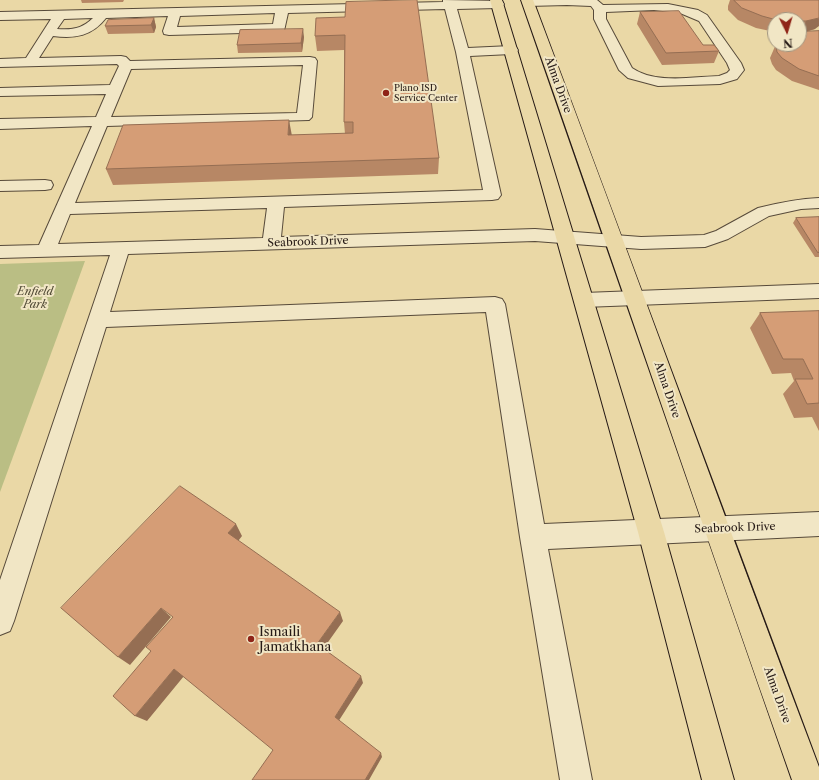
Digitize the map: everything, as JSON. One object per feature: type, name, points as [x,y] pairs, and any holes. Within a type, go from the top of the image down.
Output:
[{"type":"main road","points":[[528,1],[497,2],[650,532],[718,780]]},
{"type":"main road","name":"Alma Drive","points":[[528,1],[615,240],[716,529],[808,780]]},
{"type":"street","points":[[528,1],[567,1],[686,9],[703,18],[730,56],[736,70],[732,76],[720,80],[658,82],[634,75],[626,70],[600,19],[597,4]]},
{"type":"street","points":[[1,12],[60,15],[102,14],[175,8],[282,10],[497,2]]},
{"type":"street","points":[[64,209],[492,195],[463,52],[450,3]]},
{"type":"street","points":[[175,8],[169,31],[278,28],[282,10]]},
{"type":"street","points":[[49,32],[65,34],[78,33],[95,24],[102,14]]},
{"type":"street","points":[[30,62],[60,15]]},
{"type":"street","points":[[463,52],[511,50]]},
{"type":"street","points":[[0,63],[121,60],[126,65],[310,61],[304,117],[0,124]]},
{"type":"street","points":[[46,250],[126,65]]},
{"type":"street","points":[[0,92],[115,89]]},
{"type":"street","points":[[0,186],[45,185]]},
{"type":"street","points":[[271,244],[276,203]]},
{"type":"street","name":"Seabrook Drive","points":[[0,252],[535,235],[641,243],[705,241],[722,235],[764,212],[801,204],[819,203]]},
{"type":"street","points":[[0,621],[121,248]]},
{"type":"street","points":[[584,300],[819,291]]},
{"type":"street","points":[[98,320],[494,304],[576,780]]},
{"type":"street","name":"Seabrook Drive","points":[[533,537],[819,524]]},
{"type":"green space","name":"Enfield Park","points":[[85,261],[77,283],[0,492],[0,264]]},
{"type":"building","name":"Plano ISD Service Center","points":[[417,0],[439,158],[106,169],[123,125],[289,120],[288,135],[353,133],[353,122],[344,122],[345,35],[315,36],[316,18],[345,17],[346,2]]},
{"type":"building","points":[[734,0],[819,0],[819,18],[807,21],[807,12],[767,12],[767,17],[742,8]]},
{"type":"building","points":[[679,11],[703,45],[714,45],[719,51],[666,53],[640,12]]},
{"type":"building","points":[[154,18],[151,25],[105,26],[108,20]]},
{"type":"building","points":[[303,29],[301,43],[237,45],[240,30]]},
{"type":"building","points":[[819,31],[819,76],[799,69],[782,58],[777,52],[807,52],[807,32]]},
{"type":"building","points":[[819,217],[819,252],[818,253],[796,218]]},
{"type":"building","points":[[819,311],[819,403],[807,404],[795,379],[813,379],[803,359],[783,359],[760,313]]},
{"type":"building","name":"Ismaili Jamatkhana","points":[[180,486],[236,524],[228,533],[340,612],[317,644],[361,676],[335,717],[381,753],[365,780],[252,780],[273,750],[174,669],[135,716],[113,696],[151,651],[146,647],[173,617],[161,608],[118,657],[61,608]]},
{"type":"place","name":"Plano ISD Service Center","points":[[386,93]]},
{"type":"place","name":"Ismaili Jamatkhana","points":[[251,639]]}]
